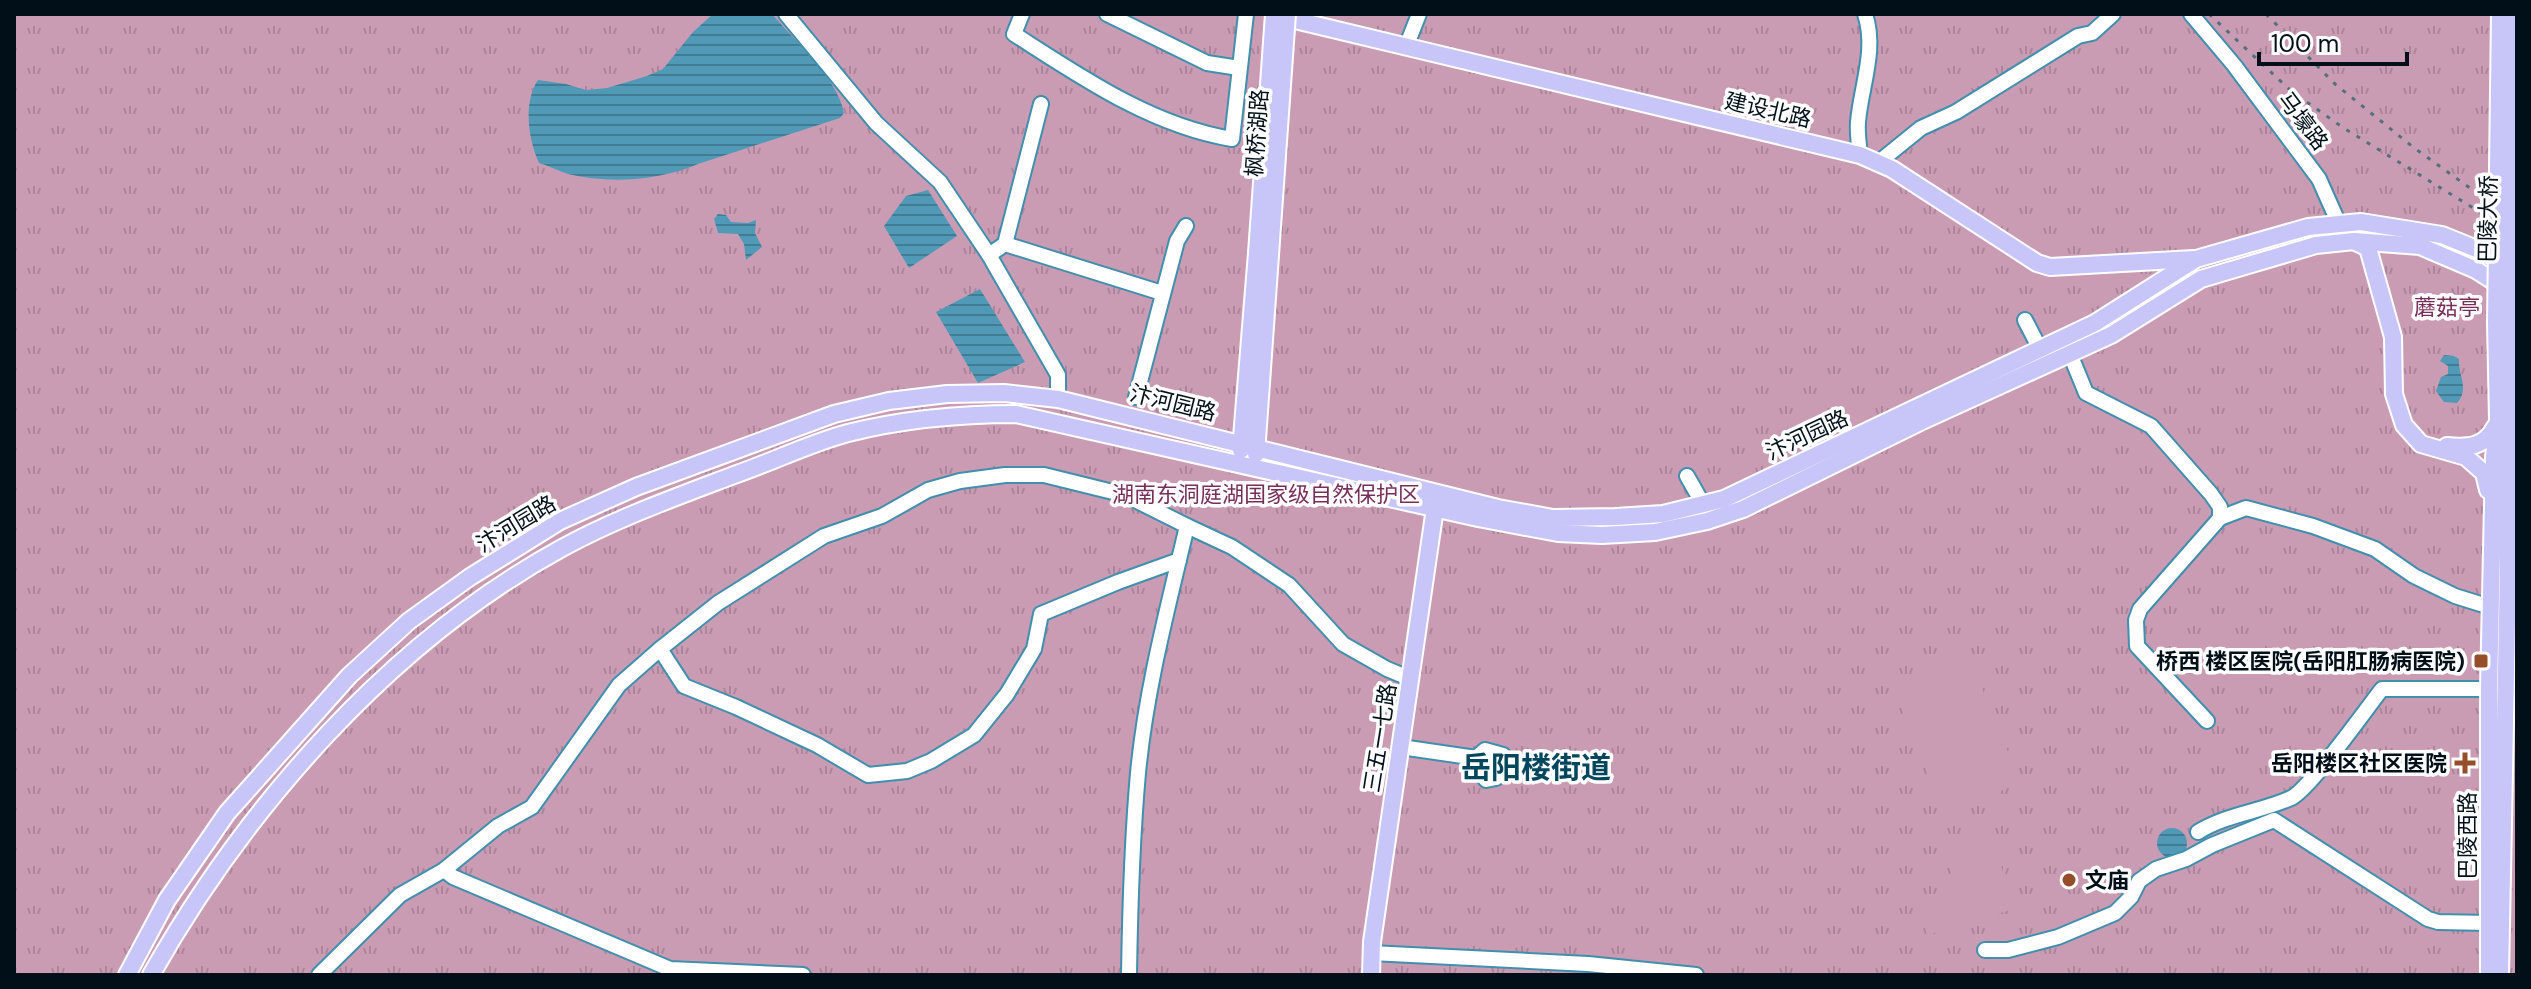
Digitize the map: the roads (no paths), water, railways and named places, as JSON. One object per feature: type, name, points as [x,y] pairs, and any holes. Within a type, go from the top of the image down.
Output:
[{"type":"main road","name":"建设北路","points":[[1272,14],[1310,18],[1406,47],[1860,155],[1879,162],[2037,263],[2050,267],[2196,259]]},
{"type":"main road","name":"枫桥湖路","points":[[1263,254],[1272,14]]},
{"type":"main road","name":"枫桥湖路","points":[[1263,254],[1287,14]]},
{"type":"main road","name":"巴陵大桥","points":[[2500,14],[2502,322],[2508,423],[2506,472]]},
{"type":"main road","name":"巴陵大桥","points":[[2502,322],[2514,14]]},
{"type":"main road","name":"汴河园路","points":[[127,975],[167,900],[227,813],[349,676],[409,621],[560,521],[636,487],[834,414],[889,401],[947,394],[1004,393],[1058,399],[1498,508],[1553,518],[1663,514],[1724,499],[2095,323],[2196,259],[2308,227],[2361,222],[2442,235],[2517,268]]},
{"type":"main road","points":[[2354,241],[2368,248],[2393,337],[2394,394],[2404,425],[2421,444],[2466,457],[2484,473],[2505,501]]},
{"type":"main road","name":"汴河园路","points":[[151,975],[209,878],[340,720],[415,650],[476,602],[560,549],[632,514],[845,434],[924,417],[1016,414],[1558,533],[1602,535],[1655,532],[1707,521],[1743,509],[1920,422],[2111,335],[2201,279],[2316,245],[2354,241],[2420,246],[2476,270],[2517,296]]},
{"type":"main road","points":[[1248,465],[1263,254]]},
{"type":"main road","points":[[2421,444],[2478,445],[2508,423]]},
{"type":"main road","name":"巴陵大桥","points":[[2494,457],[2508,423]]},
{"type":"main road","name":"巴陵西路","points":[[2494,457],[2505,501],[2513,570],[2500,975]]},
{"type":"main road","name":"巴陵西路","points":[[2489,975],[2490,607],[2505,501],[2506,472]]},
{"type":"main road","points":[[1374,494],[1366,486],[1369,477],[1378,477]]},
{"type":"main road","name":"三五一七路","points":[[1371,975],[1371,953],[1435,508]]},
{"type":"street","points":[[786,14],[876,123],[940,182],[989,255],[1058,375],[1058,399]]},
{"type":"street","points":[[1022,14],[1014,34],[1136,109],[1232,139],[1246,14]]},
{"type":"street","points":[[1107,14],[1207,63],[1239,68]]},
{"type":"street","points":[[1406,47],[1419,14]]},
{"type":"street","points":[[1860,155],[1857,125],[1869,60],[1870,30],[1865,14]]},
{"type":"street","points":[[1879,162],[1921,128],[1956,112],[2078,36],[2092,33],[2113,14]]},
{"type":"street","name":"马壕路","points":[[2191,14],[2234,65],[2319,179],[2339,224]]},
{"type":"street","points":[[989,255],[1005,244],[1041,104]]},
{"type":"street","points":[[1136,397],[1177,241],[1186,226]]},
{"type":"street","points":[[1005,244],[1162,293]]},
{"type":"street","points":[[2025,320],[2040,349]]},
{"type":"street","points":[[2070,354],[2086,393],[2151,426],[2216,501],[2220,507],[2220,518]]},
{"type":"street","points":[[319,975],[400,895],[444,870],[498,826],[532,807],[619,685],[718,603],[824,536],[882,516],[928,490],[960,481],[1005,475],[1044,475],[1125,495],[1232,547],[1289,585],[1343,644],[1411,679]]},
{"type":"street","points":[[1687,476],[1703,504]]},
{"type":"street","points":[[2207,721],[2137,646],[2136,620],[2140,609],[2220,518],[2246,508],[2290,518],[2375,549],[2414,576],[2455,596],[2490,607]]},
{"type":"street","points":[[1129,975],[1138,771],[1151,683],[1187,526]]},
{"type":"street","points":[[660,649],[684,686],[817,745],[868,775],[907,771],[931,761],[974,735],[1007,694],[1034,649],[1041,614],[1179,560]]},
{"type":"street","points":[[2198,832],[2224,817],[2250,813],[2294,797],[2382,689],[2489,689]]},
{"type":"street","points":[[1401,747],[1476,758]]},
{"type":"street","points":[[1985,950],[2008,950],[2058,937],[2115,913],[2131,897],[2139,881],[2156,869],[2274,820],[2428,919],[2489,923]]},
{"type":"street","points":[[444,870],[453,877],[670,969],[803,975]]},
{"type":"street","points":[[1371,953],[1588,964],[1696,975]]},
{"type":"water","points":[[713,14],[772,14],[824,74],[844,113],[840,118],[683,170],[650,177],[617,180],[584,177],[539,163],[529,121],[530,99],[538,80],[586,90],[607,88],[647,76],[663,69],[693,32]]},
{"type":"water","points":[[928,190],[957,236],[909,268],[884,226],[906,196]]},
{"type":"water","points":[[718,214],[726,215],[731,222],[756,220],[755,233],[762,247],[746,260],[744,244],[738,234],[718,233],[714,219]]},
{"type":"water","points":[[980,289],[1025,362],[978,383],[936,312]]},
{"type":"water","points":[[2444,355],[2459,359],[2463,393],[2457,403],[2444,402],[2436,391],[2441,377],[2448,374],[2448,366],[2440,361]]},
{"type":"water","points":[[2172,828],[2183,832],[2187,843],[2183,854],[2172,858],[2161,854],[2157,843],[2161,832]]},
{"type":"railway","points":[[2209,14],[2290,90],[2342,127],[2517,235]]},
{"type":"railway","points":[[2266,14],[2335,84],[2413,147],[2517,222]]},
{"type":"place","name":"桥西 楼区医院(岳阳肛肠病医院)","points":[[2481,661]]},
{"type":"place","name":"岳阳楼区社区医院","points":[[2465,763]]},
{"type":"place","name":"文庙","points":[[2069,880]]},
{"type":"district","name":"岳阳楼街道","points":[[1536,767]]},
{"type":"park label","name":"蘑菇亭","points":[[2447,307]]},
{"type":"park label","name":"湖南东洞庭湖国家级自然保护区","points":[[1266,494]]}]
